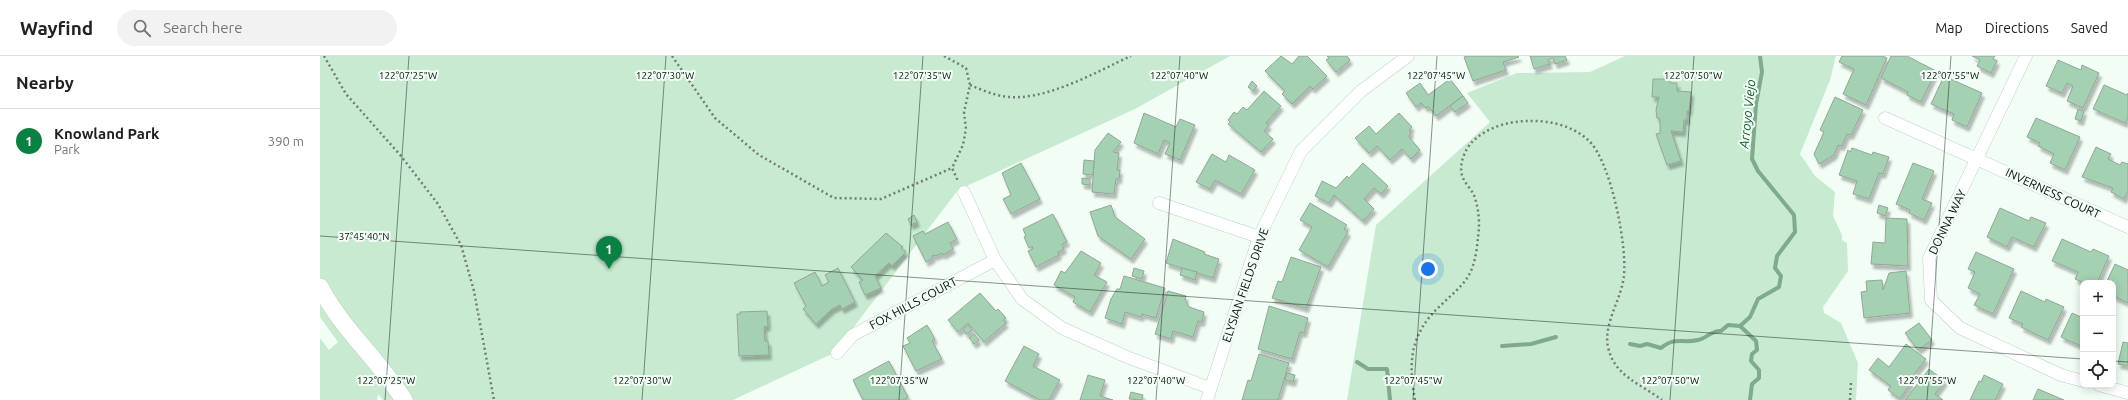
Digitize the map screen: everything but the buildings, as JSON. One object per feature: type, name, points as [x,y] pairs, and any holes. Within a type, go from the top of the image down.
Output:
[{"type":"main road","points":[[320,287],[341,320],[385,372],[404,400]]},
{"type":"street","name":"ELYSIAN FIELDS DRIVE","points":[[1207,400],[1259,237],[1302,151],[1361,91],[1408,56]]},
{"type":"street","name":"DONNA WAY","points":[[2026,56],[1930,258],[1931,300],[1960,328],[2061,375],[2080,380]]},
{"type":"street","name":"INVERNESS COURT","points":[[1885,118],[2128,227]]},
{"type":"street","points":[[964,192],[995,260],[1022,299],[1062,328],[1127,357],[1210,388]]},
{"type":"street","points":[[1159,203],[1259,237]]},
{"type":"street","name":"FOX HILLS COURT","points":[[837,353],[853,335],[995,260]]},
{"type":"street","points":[[2110,388],[2128,393]]},
{"type":"path","points":[[324,56],[346,94],[401,156],[438,204],[461,245],[474,291],[494,400]]},
{"type":"path","points":[[672,56],[715,118],[759,155],[834,198],[881,199],[952,168],[963,145],[966,129],[964,112],[970,85],[966,68],[944,56]]},
{"type":"path","points":[[970,85],[1003,96],[1032,96],[1074,82],[1131,56]]},
{"type":"path","points":[[1416,400],[1411,367],[1417,338],[1430,315],[1455,293],[1466,280],[1473,265],[1476,253],[1479,217],[1475,197],[1462,175],[1464,155],[1474,140],[1488,130],[1505,123],[1538,121],[1551,122],[1581,135],[1592,144],[1602,160],[1618,214],[1624,268],[1622,285],[1607,334],[1608,349],[1615,365],[1621,372],[1662,400]]},
{"type":"path","points":[[952,168],[964,192]]},
{"type":"path","points":[[1850,400],[1851,381]]},
{"type":"green space","points":[[320,56],[1230,56],[1135,109],[958,190],[834,353],[733,400],[383,400],[378,394],[377,400],[320,400],[320,338],[329,350],[338,342],[320,317]]},
{"type":"green space","points":[[1625,56],[1836,56],[1830,80],[1800,154],[1815,176],[1835,192],[1833,216],[1842,235],[1842,240],[1847,243],[1848,271],[1823,307],[1824,313],[1841,323],[1858,363],[1856,400],[1347,400],[1376,225],[1490,122],[1467,93],[1517,73],[1590,72]]},
{"type":"waterway","name":"Arroyo Viejo","points":[[1740,326],[1750,317],[1758,299],[1779,287],[1781,276],[1775,268],[1777,256],[1795,232],[1794,215],[1758,171],[1752,159],[1756,104],[1762,72],[1760,56]]},
{"type":"waterway","points":[[1630,344],[1640,346],[1647,344],[1661,348],[1666,344],[1675,341],[1692,341],[1701,339],[1715,332],[1721,331],[1728,325],[1740,326],[1756,341],[1757,350],[1752,354],[1751,361],[1759,370],[1759,378],[1752,384],[1750,400]]},
{"type":"waterway","points":[[1502,346],[1531,344],[1556,337]]},
{"type":"waterway","points":[[1357,362],[1368,369],[1387,369],[1390,400]]},
{"type":"place","name":"Knowland Park","points":[[609,269]]}]
